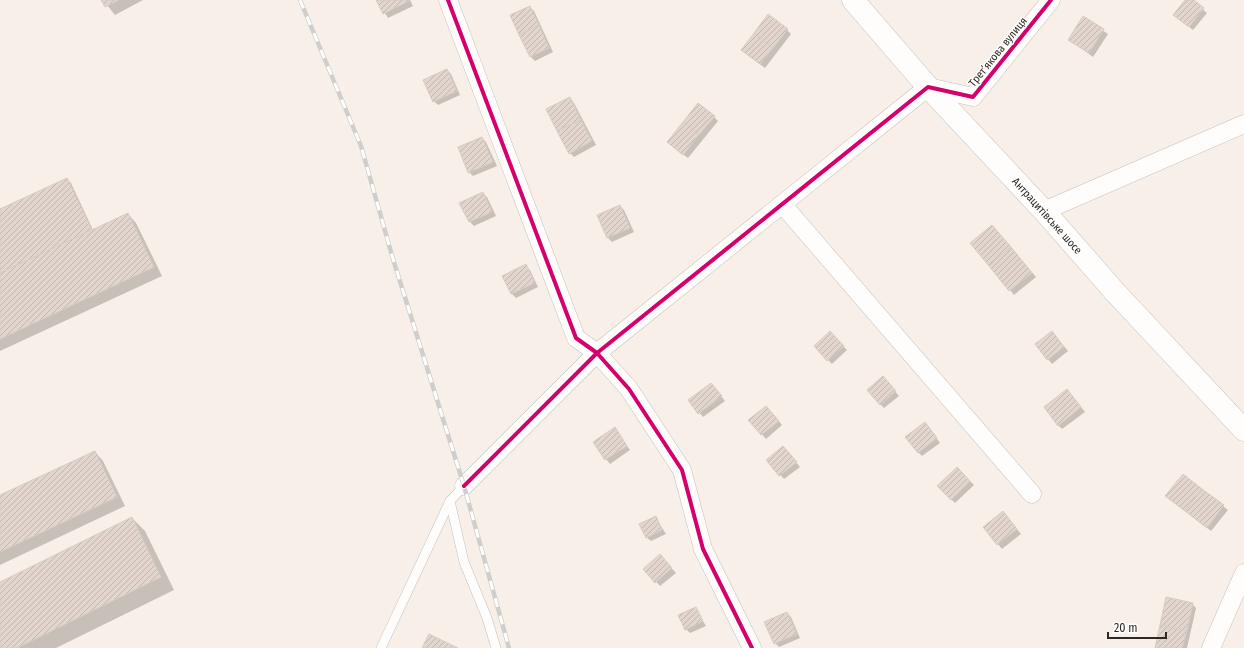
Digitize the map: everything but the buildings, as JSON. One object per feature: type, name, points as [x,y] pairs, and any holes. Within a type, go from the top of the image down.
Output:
[{"type":"main road","name":"Антрацитівське шосе","points":[[853,0],[928,86],[1044,211],[1115,292],[1244,430]]},
{"type":"street","points":[[448,0],[576,338],[597,353],[629,389],[682,470],[703,549],[752,648]]},
{"type":"street","name":"Третʼякова вулиця","points":[[928,86],[974,97],[1051,0]]},
{"type":"street","points":[[464,486],[597,353],[928,86]]},
{"type":"street","points":[[1044,211],[1244,124]]},
{"type":"street","points":[[782,204],[1032,494]]},
{"type":"street","points":[[1211,648],[1244,573]]},
{"type":"lane","points":[[381,648],[450,501],[464,486]]},
{"type":"lane","points":[[450,501],[464,562],[487,618],[496,648]]},
{"type":"railway","points":[[300,0],[361,146],[393,259],[464,486],[509,648]]},
{"type":"cycle path","points":[[448,0],[576,338],[597,353],[629,389],[682,470],[703,549],[752,648]]},
{"type":"cycle path","points":[[464,486],[597,353],[928,87],[973,97],[1051,0]]}]
